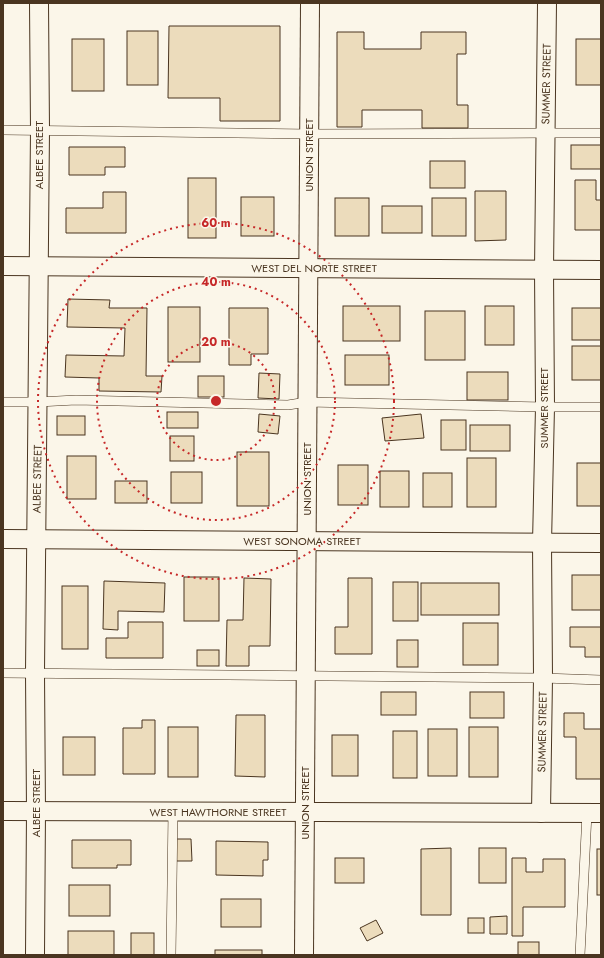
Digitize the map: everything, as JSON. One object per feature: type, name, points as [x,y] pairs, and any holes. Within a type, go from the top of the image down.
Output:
[{"type":"street","name":"ALBEE STREET","points":[[35,955],[35,673],[40,130],[39,3]]},
{"type":"street","name":"UNION STREET","points":[[304,955],[310,3]]},
{"type":"street","name":"SUMMER STREET","points":[[541,813],[547,3]]},
{"type":"street","name":"WEST DEL NORTE STREET","points":[[3,266],[601,270]]},
{"type":"street","name":"WEST SONOMA STREET","points":[[3,539],[601,543]]},
{"type":"street","name":"WEST HAWTHORNE STREET","points":[[3,811],[594,813]]},
{"type":"lane","points":[[3,130],[310,134],[601,133]]},
{"type":"lane","points":[[3,402],[76,400],[288,405],[308,402],[601,407]]},
{"type":"lane","points":[[3,673],[543,678],[601,680]]},
{"type":"lane","points":[[171,955],[173,812]]},
{"type":"lane","points":[[580,955],[594,813]]},
{"type":"building","points":[[169,26],[280,26],[280,121],[220,121],[220,98],[168,98]]},
{"type":"building","points":[[127,31],[158,31],[158,85],[127,85]]},
{"type":"building","points":[[337,32],[364,32],[364,49],[421,49],[421,32],[466,32],[466,54],[457,54],[457,105],[468,105],[468,128],[422,128],[422,110],[362,110],[362,127],[337,127]]},
{"type":"building","points":[[72,39],[104,39],[104,91],[72,91]]},
{"type":"building","points":[[576,39],[601,39],[601,85],[576,85]]},
{"type":"building","points":[[571,145],[601,145],[601,169],[571,169]]},
{"type":"building","points":[[69,147],[125,147],[125,167],[105,167],[105,175],[69,175]]},
{"type":"building","points":[[430,161],[465,161],[465,188],[430,188]]},
{"type":"building","points":[[188,178],[216,178],[216,238],[188,238]]},
{"type":"building","points":[[575,180],[596,180],[596,200],[601,200],[601,230],[575,230]]},
{"type":"building","points":[[475,191],[506,191],[506,240],[475,241]]},
{"type":"building","points":[[103,192],[126,192],[126,233],[66,233],[66,208],[103,208]]},
{"type":"building","points":[[241,197],[274,197],[274,236],[241,236]]},
{"type":"building","points":[[335,198],[369,198],[369,236],[335,236]]},
{"type":"building","points":[[432,198],[466,198],[466,236],[432,236]]},
{"type":"building","points":[[382,206],[422,206],[422,233],[382,233]]},
{"type":"building","points":[[68,299],[110,300],[109,308],[147,308],[146,376],[162,376],[161,392],[99,391],[99,378],[65,377],[66,355],[124,356],[125,328],[67,327]]},
{"type":"building","points":[[343,306],[400,306],[400,341],[343,341]]},
{"type":"building","points":[[485,306],[514,306],[514,345],[485,345]]},
{"type":"building","points":[[168,307],[200,307],[200,362],[168,362]]},
{"type":"building","points":[[229,308],[268,308],[268,354],[251,354],[251,365],[229,365]]},
{"type":"building","points":[[572,308],[601,308],[601,340],[572,340]]},
{"type":"building","points":[[425,311],[465,311],[465,360],[425,360]]},
{"type":"building","points":[[572,346],[601,346],[601,380],[572,380]]},
{"type":"building","points":[[345,355],[389,355],[389,385],[345,385]]},
{"type":"building","points":[[467,372],[508,372],[508,400],[467,400]]},
{"type":"building","points":[[259,373],[280,374],[279,399],[258,398]]},
{"type":"building","points":[[198,376],[224,376],[224,397],[198,397]]},
{"type":"building","points":[[167,412],[198,412],[198,428],[167,428]]},
{"type":"building","points":[[259,414],[280,416],[278,434],[258,432]]},
{"type":"building","points":[[421,414],[424,438],[385,441],[382,418]]},
{"type":"building","points":[[57,416],[85,416],[85,435],[57,435]]},
{"type":"building","points":[[441,420],[466,420],[466,450],[441,450]]},
{"type":"building","points":[[470,425],[510,425],[510,451],[470,451]]},
{"type":"building","points":[[170,436],[194,436],[194,461],[170,461]]},
{"type":"building","points":[[237,452],[269,452],[269,506],[237,506]]},
{"type":"building","points":[[67,456],[96,456],[96,499],[67,499]]},
{"type":"building","points":[[467,458],[496,458],[496,507],[467,507]]},
{"type":"building","points":[[577,463],[601,463],[601,506],[577,506]]},
{"type":"building","points":[[338,465],[368,465],[368,505],[338,505]]},
{"type":"building","points":[[380,471],[409,471],[409,507],[380,507]]},
{"type":"building","points":[[171,472],[202,472],[202,503],[171,503]]},
{"type":"building","points":[[423,473],[452,473],[452,507],[423,507]]},
{"type":"building","points":[[115,481],[147,481],[147,503],[115,503]]},
{"type":"building","points":[[572,575],[601,575],[601,610],[572,610]]},
{"type":"building","points":[[184,577],[219,577],[219,621],[184,621]]},
{"type":"building","points":[[244,578],[271,579],[270,646],[249,646],[249,666],[226,666],[227,620],[243,620]]},
{"type":"building","points":[[348,578],[372,578],[372,654],[335,654],[335,627],[348,627]]},
{"type":"building","points":[[104,581],[165,583],[164,612],[118,611],[118,630],[103,629]]},
{"type":"building","points":[[393,582],[418,582],[418,621],[393,621]]},
{"type":"building","points":[[421,583],[499,583],[499,615],[421,615]]},
{"type":"building","points":[[62,586],[88,586],[88,649],[62,649]]},
{"type":"building","points":[[128,622],[163,622],[163,658],[106,658],[106,638],[128,638]]},
{"type":"building","points":[[463,623],[498,623],[498,665],[463,665]]},
{"type":"building","points":[[570,627],[601,627],[601,657],[585,657],[585,647],[570,647]]},
{"type":"building","points":[[397,640],[418,640],[418,667],[397,667]]},
{"type":"building","points":[[197,650],[219,650],[219,666],[197,666]]},
{"type":"building","points":[[381,692],[416,692],[416,715],[381,715]]},
{"type":"building","points":[[470,692],[504,692],[504,718],[470,718]]},
{"type":"building","points":[[564,713],[584,713],[584,729],[601,729],[601,779],[576,779],[576,737],[564,737]]},
{"type":"building","points":[[236,715],[265,715],[265,777],[235,776]]},
{"type":"building","points":[[142,720],[155,720],[155,774],[123,774],[123,728],[142,728]]},
{"type":"building","points":[[168,727],[198,727],[198,777],[168,777]]},
{"type":"building","points":[[469,727],[498,727],[498,777],[469,777]]},
{"type":"building","points":[[428,729],[457,729],[457,776],[428,776]]},
{"type":"building","points":[[393,731],[417,731],[417,778],[393,778]]},
{"type":"building","points":[[332,735],[358,735],[358,776],[332,776]]},
{"type":"building","points":[[63,737],[95,737],[95,775],[63,775]]},
{"type":"building","points":[[176,839],[191,839],[192,861],[176,861]]},
{"type":"building","points":[[72,840],[131,840],[131,865],[117,865],[117,868],[72,868]]},
{"type":"building","points":[[216,841],[268,842],[268,860],[263,860],[263,876],[216,875]]},
{"type":"building","points":[[451,848],[451,915],[421,915],[421,849]]},
{"type":"building","points":[[479,848],[506,848],[506,883],[479,883]]},
{"type":"building","points":[[597,849],[601,849],[601,895],[597,895]]},
{"type":"building","points":[[335,858],[364,858],[364,883],[335,883]]},
{"type":"building","points":[[512,858],[526,858],[526,872],[543,872],[543,859],[565,859],[565,907],[523,907],[523,936],[512,936]]},
{"type":"building","points":[[69,885],[110,885],[110,916],[69,916]]},
{"type":"building","points":[[221,899],[261,899],[261,927],[221,927]]},
{"type":"building","points":[[507,916],[507,934],[490,934],[490,917]]},
{"type":"building","points":[[468,918],[484,918],[484,933],[468,933]]},
{"type":"building","points":[[376,920],[383,933],[367,941],[360,928]]},
{"type":"building","points":[[68,931],[114,931],[114,955],[68,955]]},
{"type":"building","points":[[131,933],[154,933],[154,955],[131,955]]},
{"type":"building","points":[[518,942],[539,942],[539,955],[518,955]]},
{"type":"building","points":[[215,950],[262,950],[262,955],[215,955]]}]
